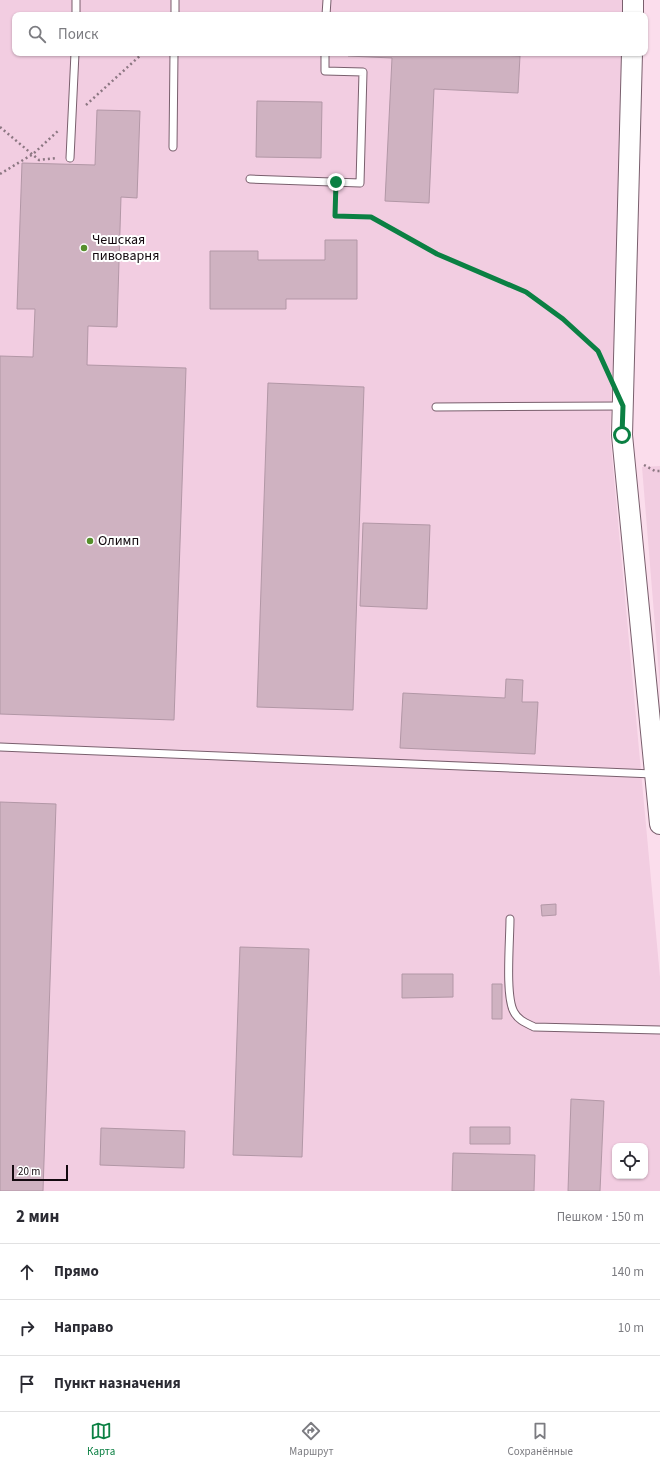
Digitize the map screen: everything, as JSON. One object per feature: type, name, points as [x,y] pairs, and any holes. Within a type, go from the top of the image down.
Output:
[{"type":"street","points":[[633,0],[633,12]]},
{"type":"street","points":[[632,56],[622,435],[660,824]]},
{"type":"lane","points":[[76,0],[76,12]]},
{"type":"lane","points":[[175,0],[175,12]]},
{"type":"lane","points":[[326,12],[327,0]]},
{"type":"lane","points":[[70,158],[75,56]]},
{"type":"lane","points":[[173,147],[174,56]]},
{"type":"lane","points":[[250,179],[360,183],[364,72],[324,71],[325,56]]},
{"type":"lane","points":[[436,407],[623,406]]},
{"type":"lane","points":[[0,746],[655,774]]},
{"type":"lane","points":[[510,919],[509,999],[514,1012],[522,1021],[534,1027],[660,1030]]},
{"type":"path","points":[[0,127],[39,160],[70,158]]},
{"type":"path","points":[[336,182],[335,216],[371,217],[437,254],[526,292],[563,319],[598,351],[604,365]]},
{"type":"path","points":[[642,464],[655,471],[660,471]]},
{"type":"shaded area","points":[[0,0],[628,0],[627,12],[12,12],[12,56],[626,56],[610,435],[660,977],[660,1191],[0,1191]]},
{"type":"shaded area","points":[[660,466],[660,687],[642,467]]},
{"type":"building","points":[[348,56],[520,56],[518,93],[434,89],[429,203],[385,201],[392,58]]},
{"type":"building","points":[[257,101],[322,102],[321,158],[256,157]]},
{"type":"building","name":"Олимп","points":[[97,110],[140,111],[137,198],[121,197],[117,327],[88,326],[87,365],[186,368],[174,720],[0,714],[0,356],[33,357],[35,309],[17,309],[22,163],[95,165]]},
{"type":"building","points":[[325,240],[357,240],[357,299],[286,299],[286,309],[210,309],[210,251],[258,251],[258,260],[325,260]]},
{"type":"building","points":[[268,383],[364,387],[353,710],[257,707]]},
{"type":"building","points":[[363,523],[430,525],[427,609],[360,606]]},
{"type":"building","points":[[506,679],[523,680],[522,702],[538,702],[535,754],[400,748],[403,693],[505,698]]},
{"type":"building","points":[[0,802],[56,804],[43,1191],[0,1191]]},
{"type":"building","points":[[556,904],[556,915],[542,916],[541,905]]},
{"type":"building","points":[[240,947],[309,949],[302,1157],[233,1155]]},
{"type":"building","points":[[402,974],[453,974],[453,997],[402,998]]},
{"type":"building","points":[[492,984],[502,984],[502,1019],[492,1019]]},
{"type":"building","points":[[571,1099],[604,1101],[600,1191],[568,1191]]},
{"type":"building","points":[[470,1127],[510,1127],[510,1144],[470,1144]]},
{"type":"building","points":[[101,1128],[185,1131],[184,1168],[100,1165]]},
{"type":"building","points":[[453,1153],[535,1155],[534,1191],[452,1191]]},
{"type":"place","name":"Чешская пивоварня","points":[[84,248]]},
{"type":"place","name":"Олимп","points":[[90,541]]},
{"type":"route","points":[[336,182],[335,216],[371,217],[437,254],[526,292],[563,319],[598,351],[623,406],[622,435]]}]
